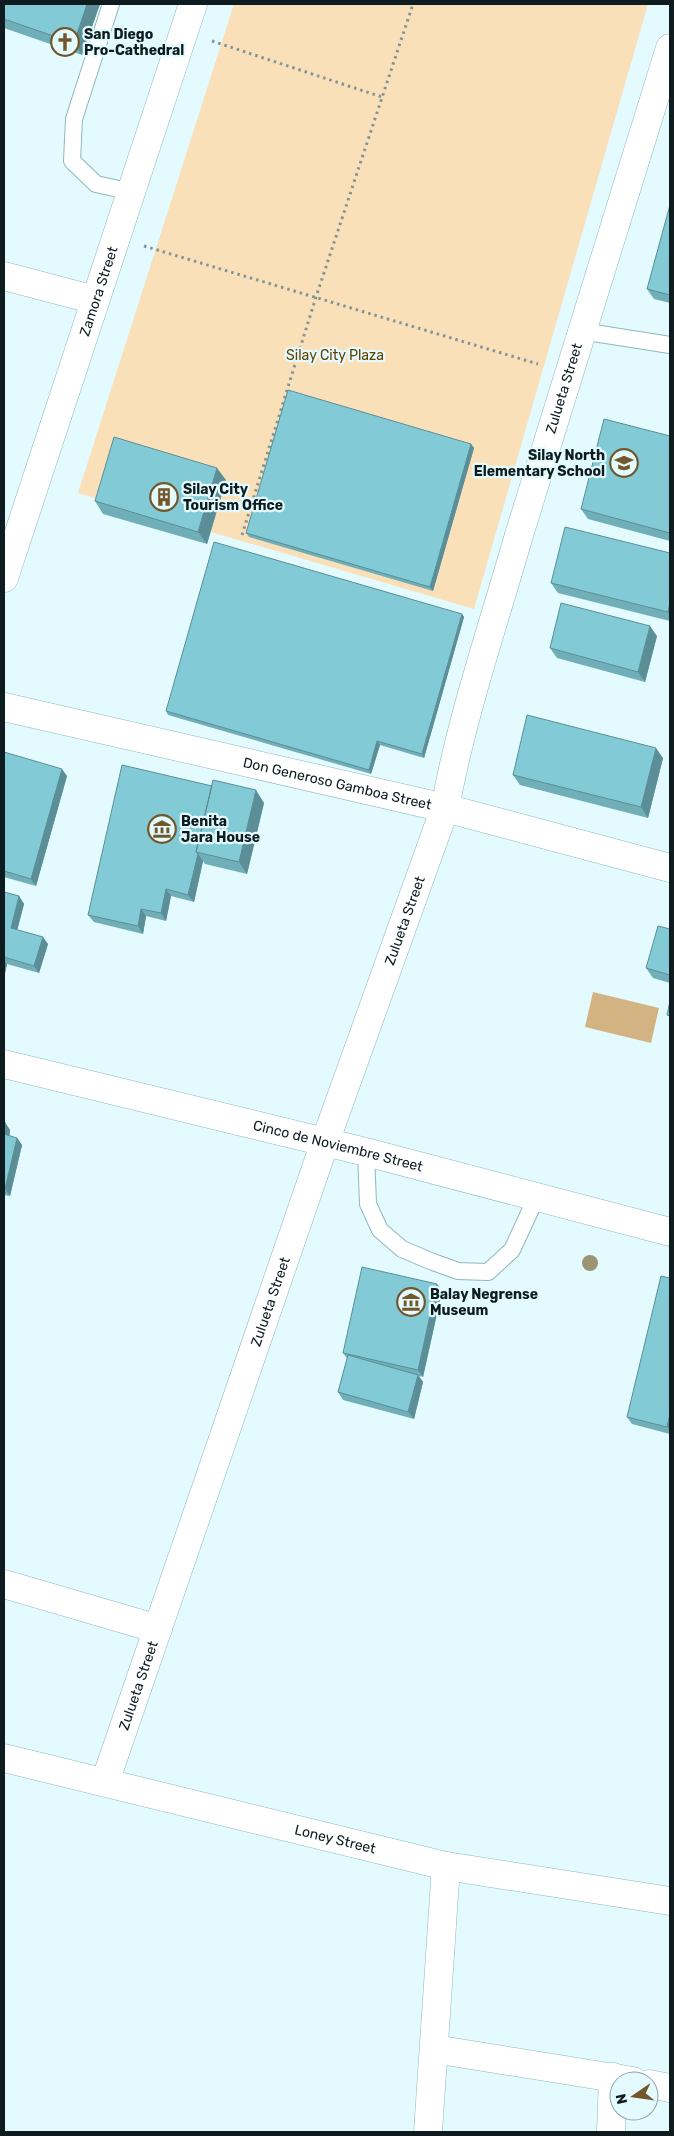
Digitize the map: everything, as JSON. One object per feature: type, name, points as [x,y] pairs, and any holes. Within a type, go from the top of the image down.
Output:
[{"type":"street","name":"Zamora Street","points":[[4,578],[193,4]]},
{"type":"street","name":"Zulueta Street","points":[[105,1782],[325,1142],[445,808],[455,754],[568,372],[670,48]]},
{"type":"street","points":[[4,276],[95,300]]},
{"type":"street","name":"Don Generoso Gamboa Street","points":[[4,706],[445,808],[670,868]]},
{"type":"street","name":"Cinco de Noviembre Street","points":[[4,1064],[366,1152],[670,1232]]},
{"type":"street","points":[[4,1584],[158,1629]]},
{"type":"street","name":"Loney Street","points":[[4,1758],[446,1866],[670,1901]]},
{"type":"street","points":[[428,2132],[446,1866]]},
{"type":"street","points":[[434,2049],[609,2077]]},
{"type":"lane","points":[[111,4],[74,119],[72,161],[96,184],[132,192]]},
{"type":"lane","points":[[581,330],[670,345]]},
{"type":"lane","points":[[366,1152],[368,1204],[380,1230],[402,1249],[458,1271],[488,1272],[512,1250],[536,1196]]},
{"type":"path","points":[[242,535],[316,297],[413,4]]},
{"type":"path","points":[[184,32],[382,97]]},
{"type":"path","points":[[116,237],[568,372]]},
{"type":"green space","name":"Silay City Plaza","points":[[234,4],[648,4],[474,609],[78,493]]},
{"type":"shaded area","points":[[593,992],[659,1008],[651,1043],[585,1027]]},
{"type":"building","name":"San Diego Pro-Cathedral","points":[[4,4],[87,4],[74,43],[4,19]]},
{"type":"building","points":[[670,205],[670,295],[647,289]]},
{"type":"building","points":[[288,390],[471,444],[430,587],[246,533]]},
{"type":"building","points":[[604,419],[670,436],[670,533],[581,509]]},
{"type":"building","name":"Silay City Tourism Office","points":[[114,437],[217,468],[198,532],[95,501]]},
{"type":"building","points":[[565,527],[670,553],[670,602],[668,612],[551,583]]},
{"type":"building","points":[[214,542],[462,614],[422,754],[377,741],[369,770],[166,711]]},
{"type":"building","points":[[561,603],[650,626],[638,672],[550,648]]},
{"type":"building","points":[[527,715],[656,748],[641,807],[513,775]]},
{"type":"building","points":[[4,752],[62,769],[31,879],[4,871]]},
{"type":"building","name":"Benita Jara House","points":[[122,765],[212,786],[188,895],[166,889],[161,913],[141,909],[138,926],[88,915]]},
{"type":"building","points":[[213,780],[256,790],[239,862],[196,852]]},
{"type":"building","points":[[4,892],[19,896],[11,928],[43,937],[34,966],[4,957]]},
{"type":"building","points":[[658,926],[670,929],[670,975],[646,968]]},
{"type":"building","points":[[670,1001],[670,1016],[667,1015]]},
{"type":"building","points":[[4,1134],[17,1138],[5,1189],[4,1189]]},
{"type":"building","points":[[362,1267],[437,1284],[418,1370],[343,1353]]},
{"type":"building","points":[[661,1276],[670,1278],[670,1414],[667,1427],[627,1417]]},
{"type":"building","points":[[348,1355],[418,1375],[408,1412],[338,1392]]},
{"type":"place","name":"San Diego Pro-Cathedral","points":[[65,42]]},
{"type":"place","name":"Silay North Elementary School","points":[[624,463]]},
{"type":"place","name":"Silay City Tourism Office","points":[[164,497]]},
{"type":"place","name":"Benita Jara House","points":[[162,829]]},
{"type":"place","name":"Balay Negrense Museum","points":[[411,1302]]}]
